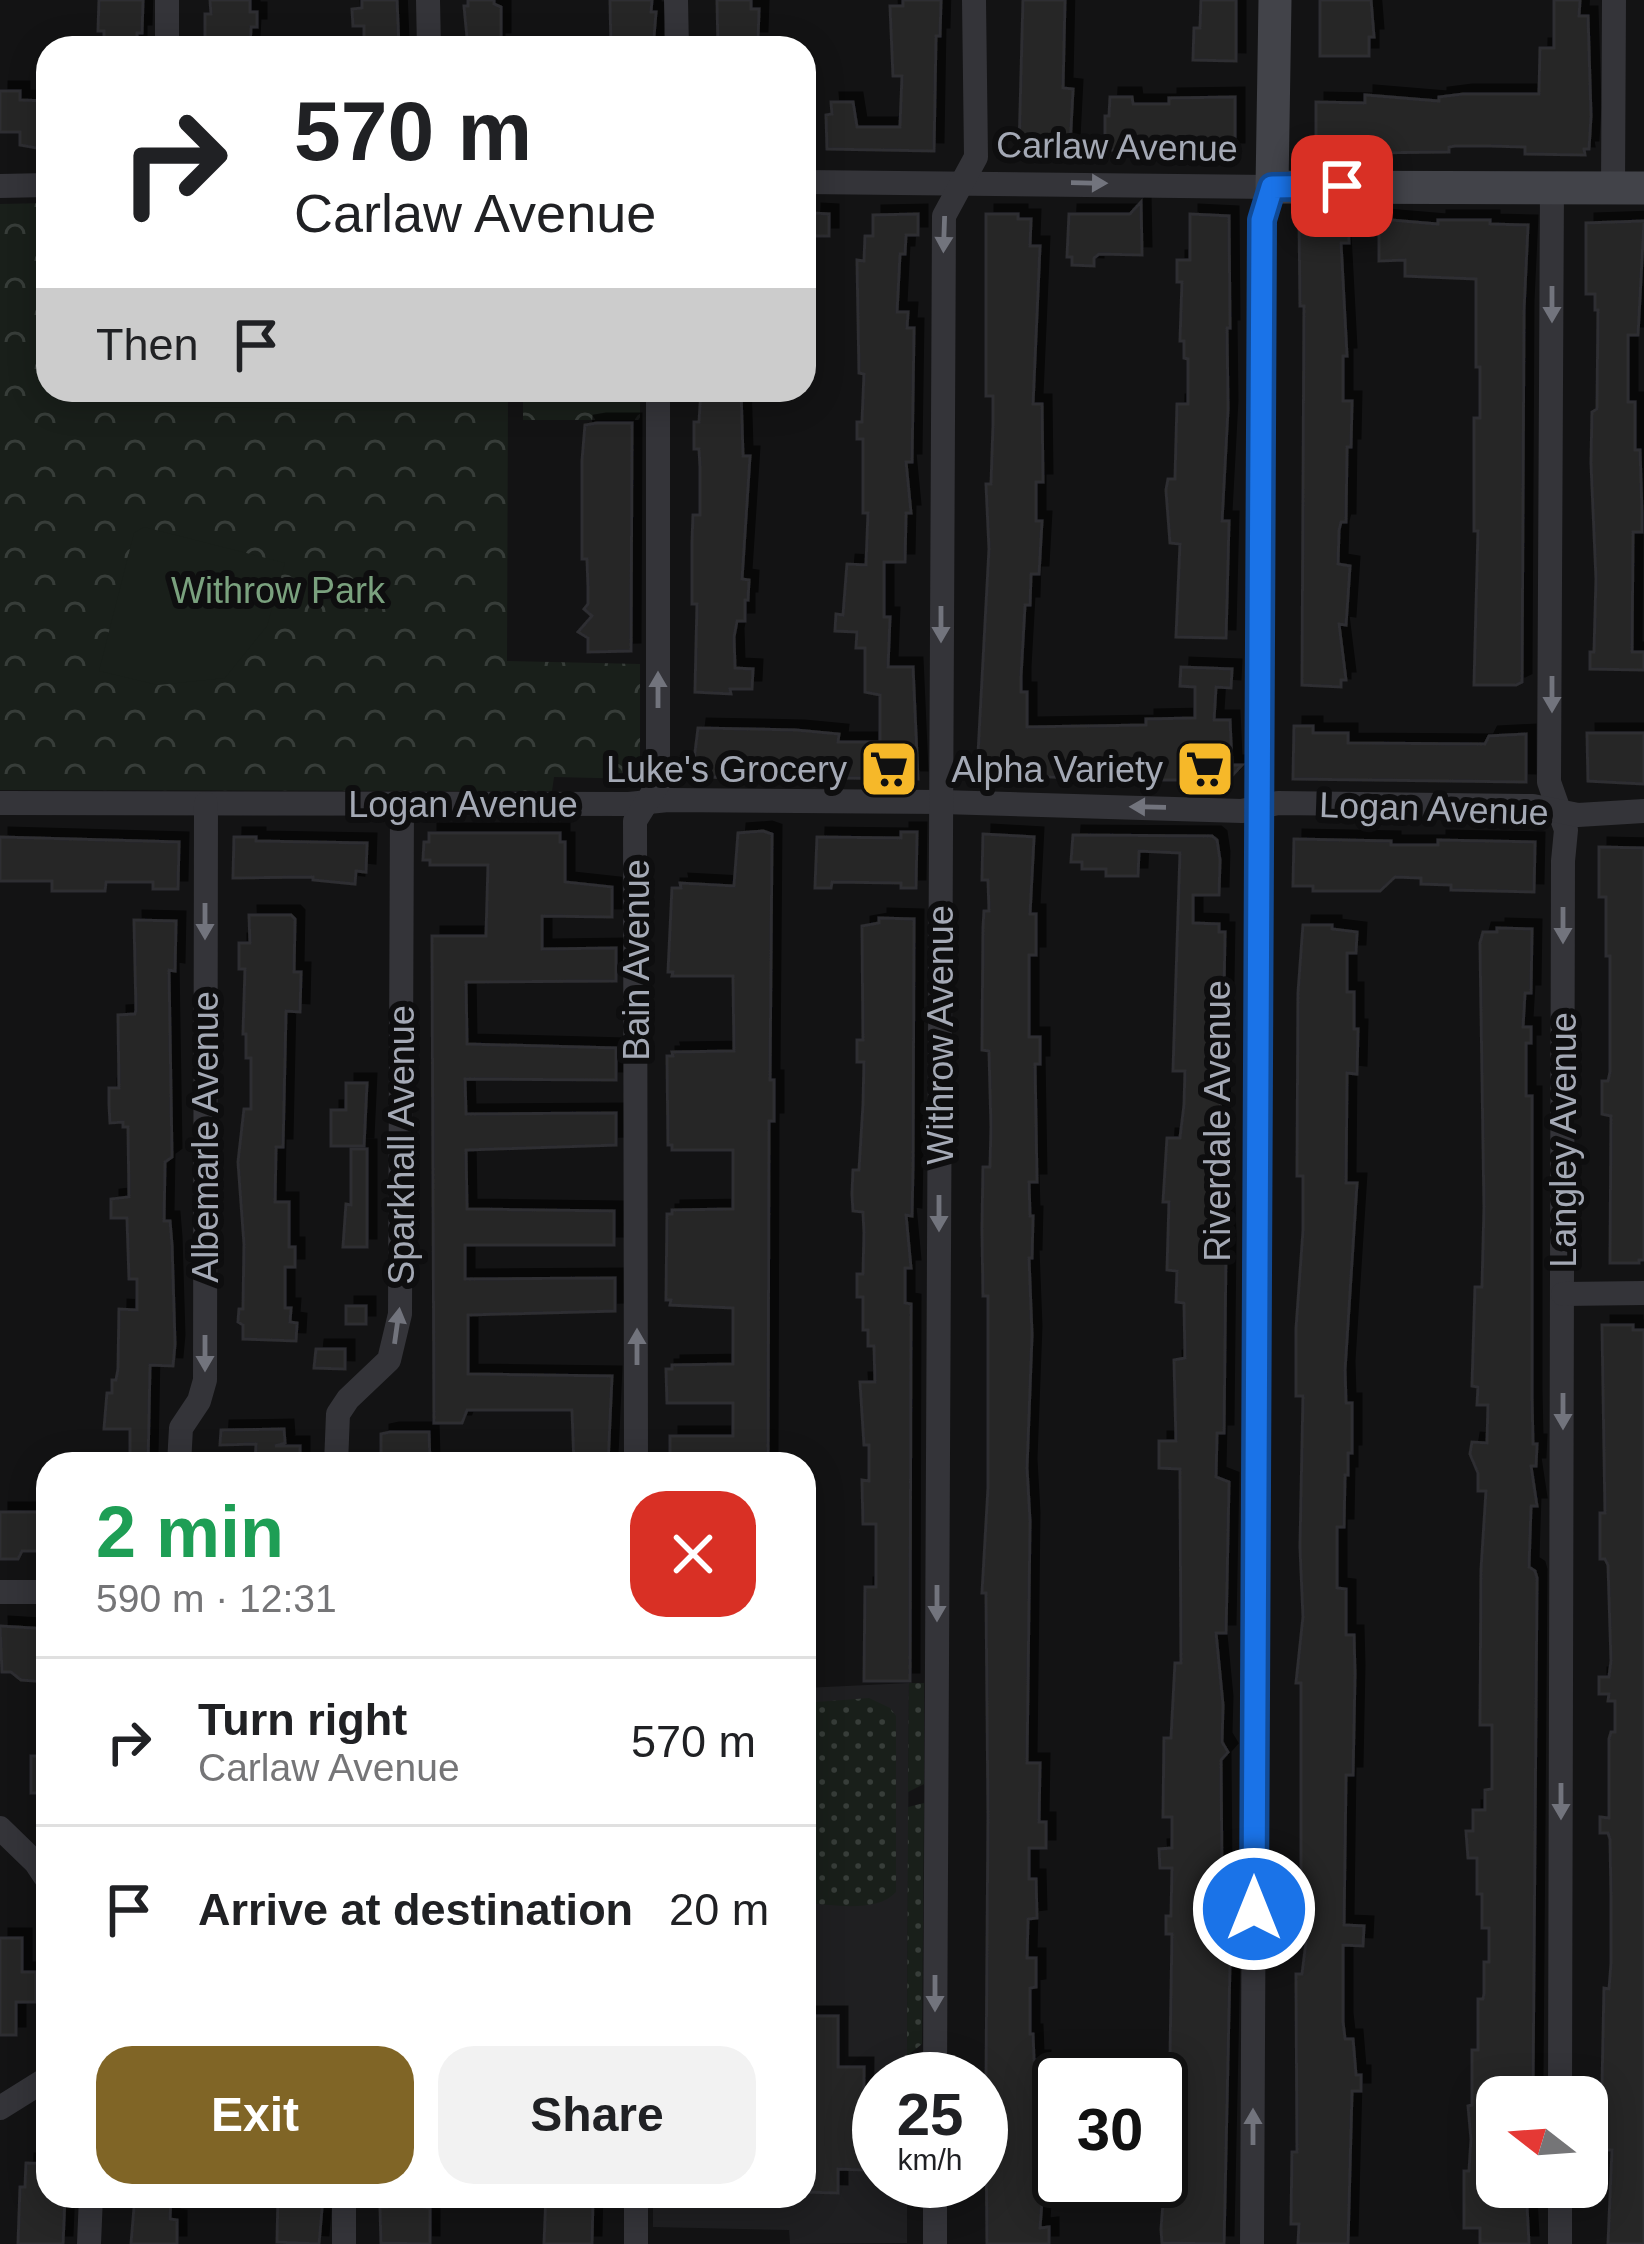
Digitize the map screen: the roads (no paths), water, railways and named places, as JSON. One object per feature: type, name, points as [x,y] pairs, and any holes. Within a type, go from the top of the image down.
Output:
[{"type":"main road","name":"Riverdale Avenue","points":[[1272,187],[1275,0]]},
{"type":"main road","name":"Carlaw Avenue","points":[[1272,187],[1628,188]]},
{"type":"street","points":[[167,0],[167,36]]},
{"type":"street","points":[[428,0],[429,36]]},
{"type":"street","points":[[676,0],[676,36]]},
{"type":"street","name":"Withrow Avenue","points":[[935,2052],[944,216],[976,157],[974,0]]},
{"type":"street","points":[[1615,0],[1628,188]]},
{"type":"street","name":"Carlaw Avenue","points":[[816,182],[1272,187]]},
{"type":"street","points":[[0,186],[36,185]]},
{"type":"street","name":"Riverdale Avenue","points":[[1252,2244],[1262,220],[1272,187]]},
{"type":"street","name":"Langley Avenue","points":[[1552,187],[1549,782],[1566,830],[1560,2076]]},
{"type":"street","name":"Bain Avenue","points":[[636,1452],[635,821],[658,784],[658,402]]},
{"type":"street","name":"Logan Avenue","points":[[0,803],[668,800],[1258,809],[1278,803],[1533,806],[1578,814],[1644,811]]},
{"type":"street","name":"Sparkhall Avenue","points":[[337,1452],[338,1414],[389,1360],[400,1314],[402,803]]},
{"type":"street","name":"Albemarle Avenue","points":[[180,1452],[181,1428],[199,1401],[205,1380],[206,804]]},
{"type":"street","points":[[1563,1294],[1644,1293]]},
{"type":"street","points":[[0,1592],[36,1592]]},
{"type":"street","points":[[0,1828],[36,1868]]},
{"type":"street","points":[[0,2108],[36,2091]]},
{"type":"street","points":[[89,2244],[90,2208]]},
{"type":"street","points":[[344,2208],[344,2244]]},
{"type":"street","points":[[636,2208],[636,2244]]},
{"type":"street","points":[[934,2244],[935,2208]]},
{"type":"street","points":[[1560,2208],[1560,2244]]},
{"type":"place","name":"Luke's Grocery","points":[[889,769]]},
{"type":"place","name":"Alpha Variety","points":[[1205,769]]},
{"type":"park label","name":"Withrow Park","points":[[278,590]]}]
